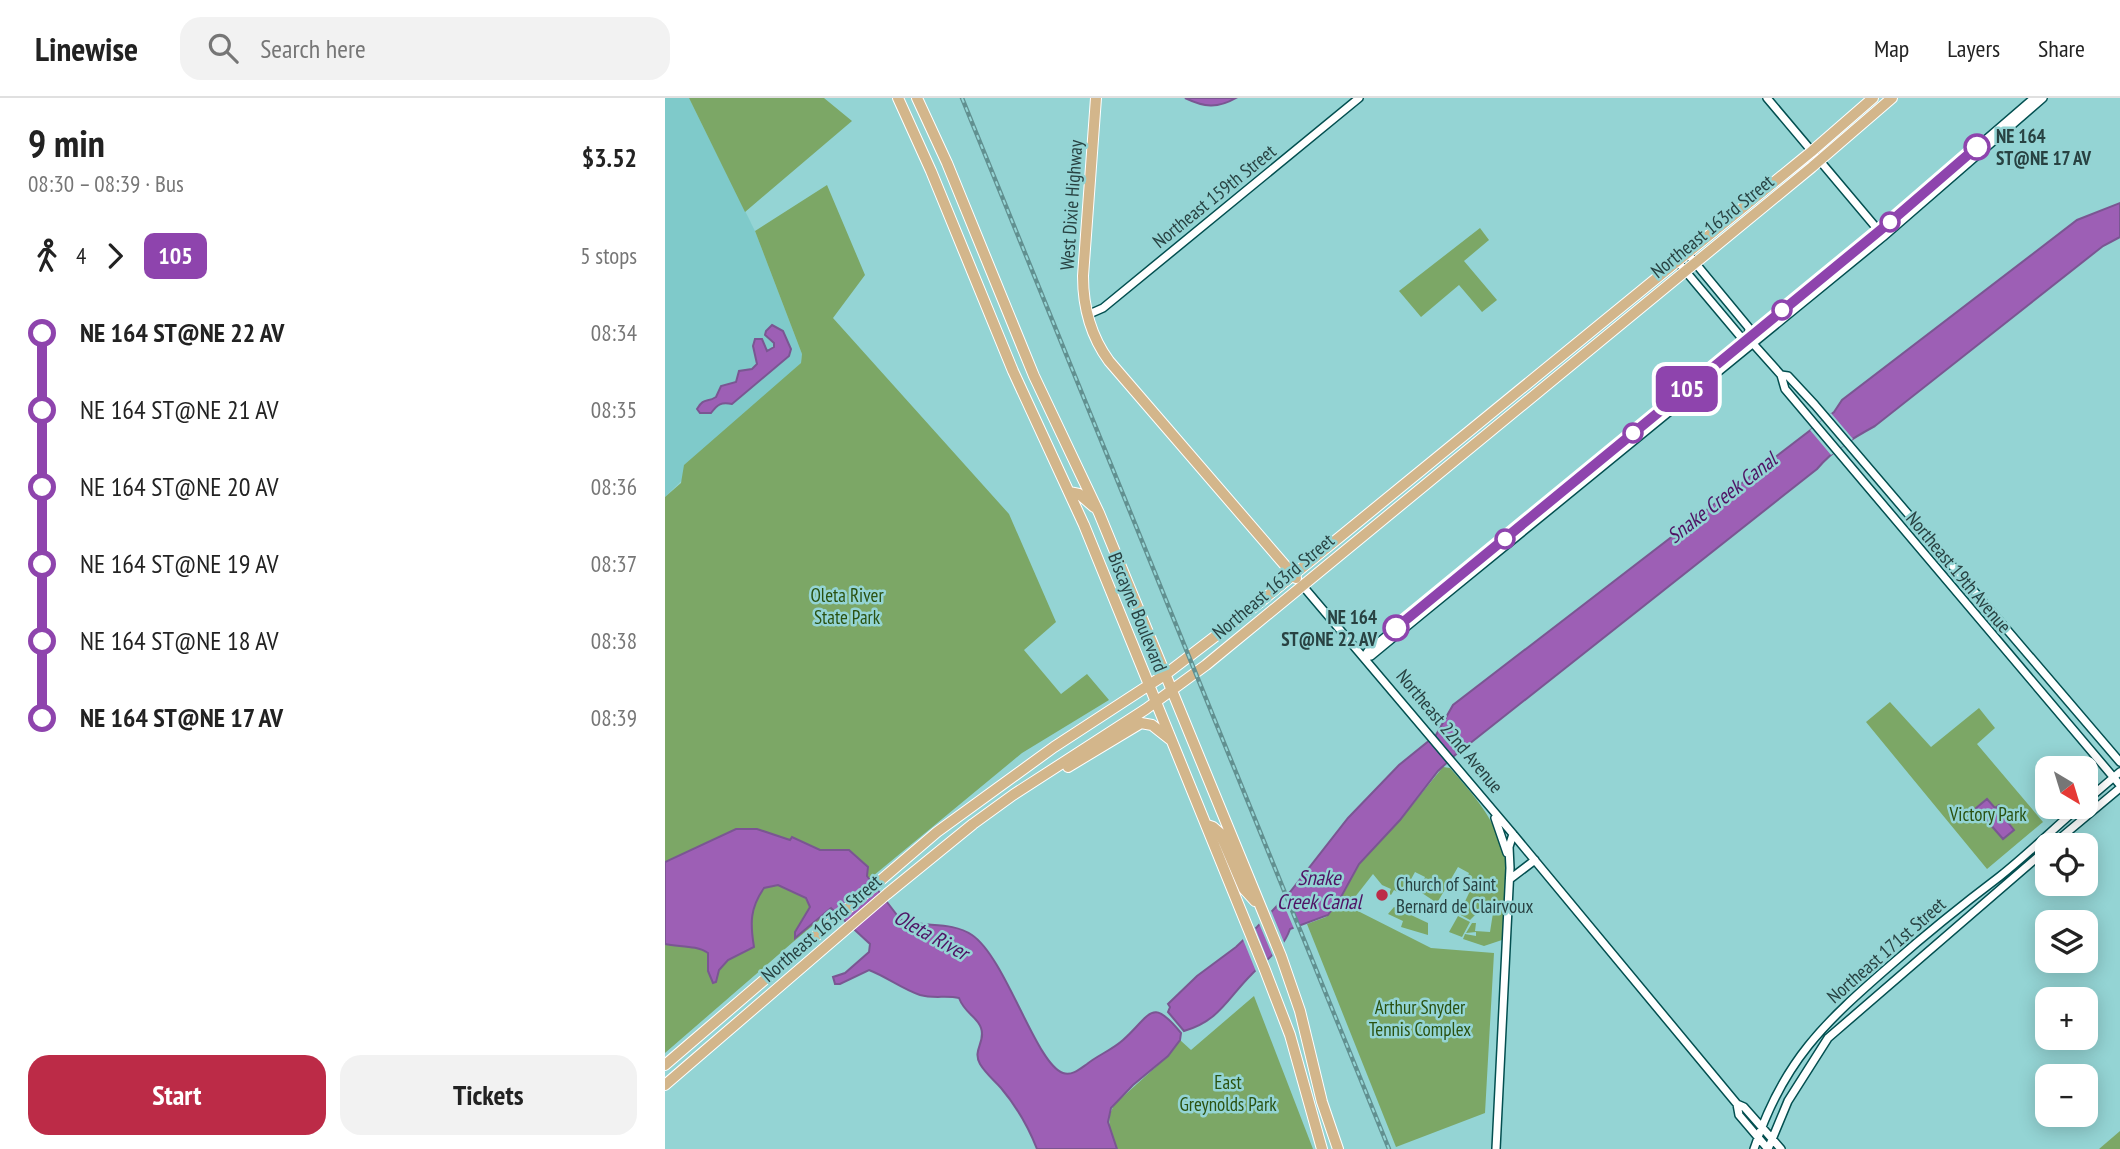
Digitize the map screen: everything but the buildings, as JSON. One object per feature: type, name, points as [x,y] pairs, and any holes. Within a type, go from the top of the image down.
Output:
[{"type":"main road","name":"Biscayne Boulevard","points":[[898,98],[1013,371],[1069,492],[1207,825],[1290,1035],[1321,1149]]},
{"type":"main road","name":"Biscayne Boulevard","points":[[917,98],[1034,376],[1099,513],[1281,956],[1300,1011],[1322,1102],[1338,1149]]},
{"type":"main road","name":"West Dixie Highway","points":[[1087,314],[1083,276],[1096,98]]},
{"type":"main road","name":"Northeast 163rd Street","points":[[665,1065],[937,832],[1038,758],[1166,674],[1293,575],[1811,152],[1873,98]]},
{"type":"main road","name":"Northeast 163rd Street","points":[[665,1085],[947,844],[1033,782],[1173,691],[1222,652],[1818,161],[1883,102],[1892,98]]},
{"type":"main road","points":[[944,204],[960,197]]},
{"type":"main road","points":[[1636,311],[1644,296],[1644,287]]},
{"type":"main road","name":"Northeast 22nd Avenue","points":[[1087,314],[1097,342],[1109,361],[1302,585]]},
{"type":"main road","points":[[1560,373],[1560,364],[1568,350]]},
{"type":"main road","points":[[1430,479],[1431,469],[1440,455]]},
{"type":"main road","points":[[1414,492],[1421,479],[1421,470]]},
{"type":"main road","points":[[1069,492],[1079,494],[1099,513]]},
{"type":"main road","points":[[1033,782],[1044,782],[1138,723],[1152,725],[1172,741]]},
{"type":"main road","points":[[1207,825],[1220,833],[1244,889],[1262,911]]},
{"type":"main road","points":[[937,832],[947,844]]},
{"type":"street","name":"Northeast 159th Street","points":[[1087,314],[1103,308],[1359,98]]},
{"type":"street","points":[[1767,98],[1879,231]]},
{"type":"street","points":[[1750,341],[2034,98]]},
{"type":"street","points":[[1364,657],[1368,651],[1750,341],[1883,237],[2043,98]]},
{"type":"street","name":"Northeast 19th Avenue","points":[[1687,253],[1749,328],[1750,341]]},
{"type":"street","name":"Northeast 19th Avenue","points":[[1677,261],[1740,336],[1750,341],[1781,375],[1785,389],[2095,756]]},
{"type":"street","name":"Northeast 19th Avenue","points":[[1781,375],[1788,376],[1847,443],[2120,762]]},
{"type":"street","name":"Northeast 22nd Avenue","points":[[1302,585],[1737,1104],[1744,1107],[1781,1149]]},
{"type":"street","points":[[2034,684],[2046,674]]},
{"type":"street","points":[[2098,757],[2108,748]]},
{"type":"street","name":"Northeast 19th Avenue","points":[[2098,759],[2117,775],[2120,787]]},
{"type":"street","points":[[2098,791],[2117,775]]},
{"type":"street","points":[[2066,833],[2120,787]]},
{"type":"street","points":[[1484,799],[1497,820],[1510,868]]},
{"type":"street","name":"Northeast 171st Street","points":[[1754,1149],[1761,1126],[1790,1071],[1831,1017],[2065,819]]},
{"type":"street","points":[[1496,1149],[1510,878],[1509,847],[1513,834]]},
{"type":"street","name":"Northeast 171st Street","points":[[1768,1149],[1792,1093],[1828,1038],[2035,859]]},
{"type":"street","points":[[1510,878],[1535,860]]},
{"type":"street","name":"Northeast 22nd Avenue","points":[[1737,1104],[1739,1115],[1768,1149]]},
{"type":"shaded area","points":[[665,98],[689,98],[755,231],[802,354],[801,363],[665,497]]},
{"type":"green space","points":[[689,98],[824,98],[852,121],[745,212]]},
{"type":"green space","name":"Oleta River State Park","points":[[827,185],[865,275],[833,318],[1009,514],[1056,622],[1024,650],[1061,694],[1087,674],[1109,700],[1022,753],[793,942],[665,1053],[665,497],[681,483],[684,465],[801,363],[802,354],[755,231]]},
{"type":"green space","points":[[1480,228],[1489,240],[1464,261],[1497,300],[1482,312],[1459,285],[1421,317],[1399,291]]},
{"type":"green space","name":"Victory Park","points":[[1890,702],[1931,747],[1979,708],[1995,728],[1977,744],[2035,813],[2035,819],[2043,822],[1987,869],[1866,722]]},
{"type":"green space","name":"Arthur Snyder Tennis Complex","points":[[1443,767],[1450,768],[1475,798],[1500,842],[1507,875],[1502,940],[1484,946],[1463,939],[1465,934],[1476,936],[1476,932],[1466,933],[1472,923],[1476,923],[1475,931],[1490,932],[1493,913],[1486,912],[1486,909],[1477,909],[1470,920],[1459,914],[1469,893],[1462,889],[1469,873],[1458,867],[1437,903],[1419,891],[1425,877],[1415,872],[1400,893],[1394,890],[1391,895],[1391,889],[1382,885],[1373,874],[1348,906],[1431,948],[1494,953],[1485,1113],[1396,1147],[1307,924],[1326,917],[1339,902],[1359,864],[1400,820]]},
{"type":"green space","points":[[1394,907],[1428,923],[1428,935],[1401,927],[1403,921],[1388,914]]},
{"type":"green space","points":[[1458,916],[1470,922],[1462,937],[1449,932]]},
{"type":"green space","name":"East Greynolds Park","points":[[1254,996],[1313,1149],[1117,1149],[1110,1131],[1109,1119],[1117,1102],[1168,1056],[1180,1040],[1191,1050]]},
{"type":"green space","points":[[2120,1131],[2120,1149],[2099,1149]]},
{"type":"water","points":[[1185,98],[1236,98],[1211,106]]},
{"type":"water","name":"Snake Creek Canal","points":[[2120,203],[2120,237],[2103,246],[1875,426],[1837,450],[1817,469],[1454,756],[1438,771],[1400,820],[1359,864],[1328,915],[1290,929],[1278,949],[1222,1008],[1206,1021],[1184,1031],[1168,1012],[1168,1004],[1197,976],[1236,947],[1257,927],[1290,892],[1348,818],[1399,765],[1436,735],[1453,705],[1834,412],[1842,400],[2077,220]]},
{"type":"water","points":[[772,325],[783,331],[791,349],[789,356],[732,404],[722,404],[711,413],[700,413],[697,409],[699,405],[716,397],[721,386],[736,382],[739,371],[752,369],[757,364],[753,346],[755,339],[762,339],[767,351],[774,347],[774,343],[765,335]]},
{"type":"water","points":[[1987,799],[1995,808],[1999,805],[2009,816],[2006,820],[2014,830],[2003,839],[1976,808]]},
{"type":"water","name":"Oleta River","points":[[736,829],[757,829],[790,840],[792,837],[820,850],[849,850],[868,867],[867,876],[900,919],[963,930],[972,935],[985,947],[997,965],[1042,1051],[1063,1073],[1076,1072],[1114,1047],[1151,1013],[1163,1015],[1181,1033],[1180,1040],[1168,1056],[1133,1085],[1111,1108],[1108,1122],[1117,1149],[1037,1149],[1017,1110],[980,1064],[977,1054],[982,1038],[981,1028],[959,998],[920,995],[869,970],[835,984],[833,977],[845,973],[869,952],[870,944],[831,908],[795,938],[795,932],[810,907],[806,898],[778,885],[764,888],[752,916],[754,947],[728,960],[713,983],[708,971],[708,953],[693,947],[665,944],[665,862]]},
{"type":"pier","points":[[1831,413],[1853,439],[1831,455],[1810,430]]},
{"type":"pier","points":[[1286,891],[1301,929],[1295,931],[1280,896]]},
{"type":"pier","points":[[1270,908],[1286,947],[1274,959],[1258,921]]},
{"type":"pier","points":[[1254,925],[1269,963],[1257,974],[1242,937]]},
{"type":"railway","points":[[962,98],[1389,1149]]},
{"type":"bus line","name":"105","points":[[1396,628],[1889,223],[1977,147]]},
{"type":"place","name":"NE 164 ST@NE 17 AV","points":[[1977,147]]},
{"type":"place","name":"NE 164 ST@NE 22 AV","points":[[1396,628]]},
{"type":"place","name":"Church of Saint Bernard de Clairvoux","points":[[1382,895]]}]
